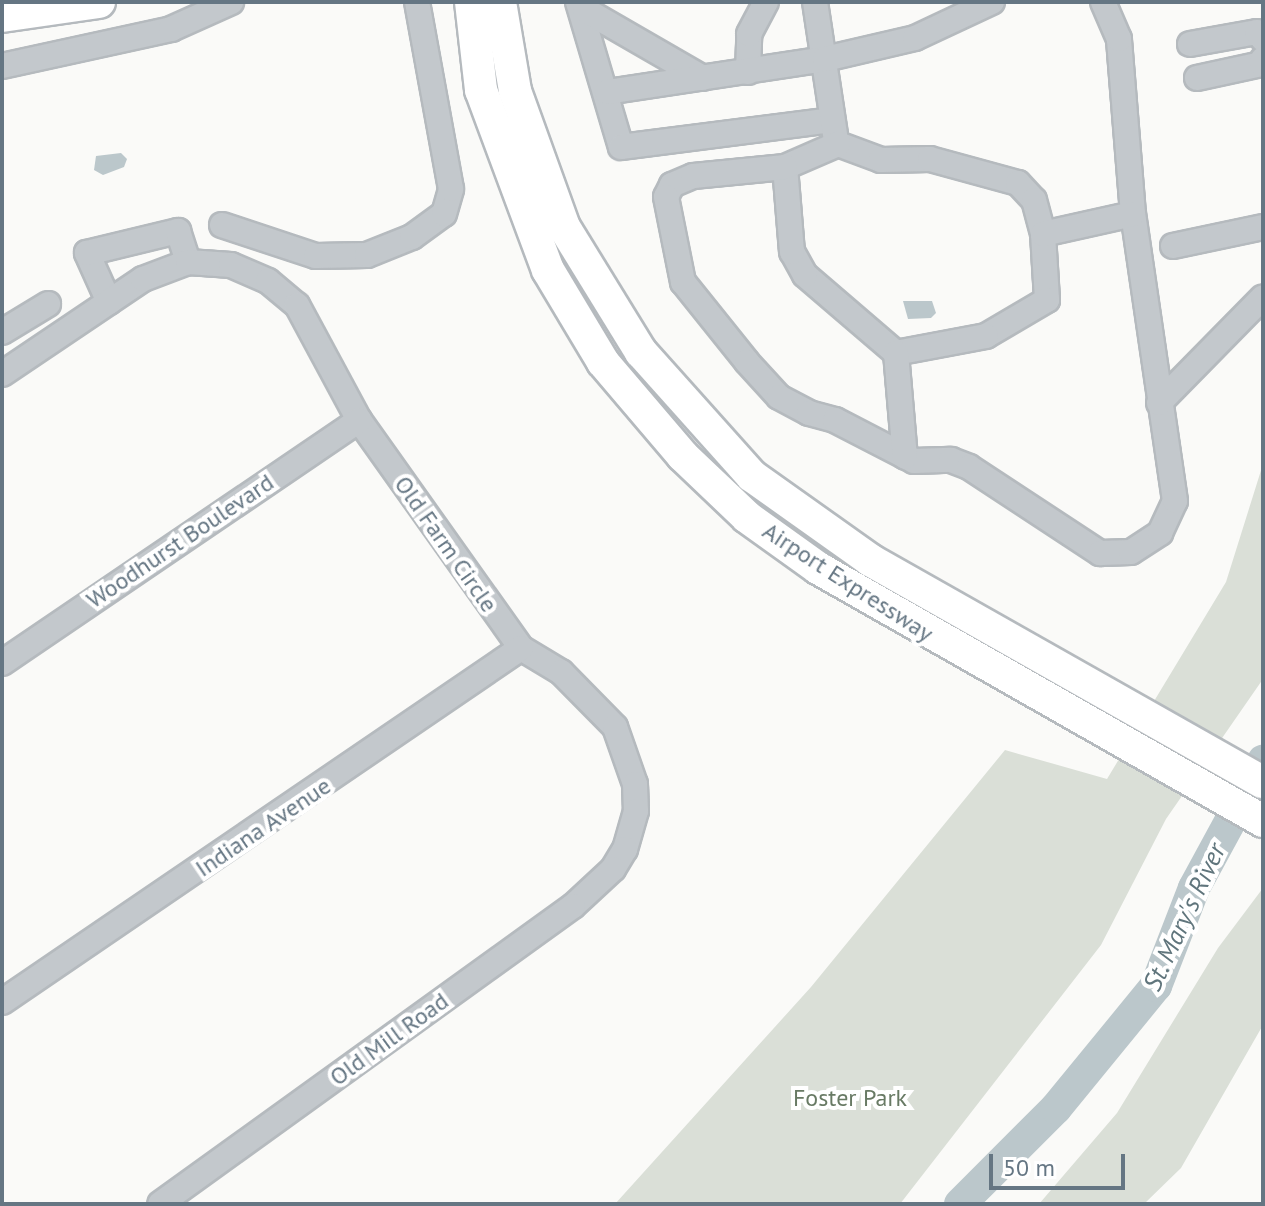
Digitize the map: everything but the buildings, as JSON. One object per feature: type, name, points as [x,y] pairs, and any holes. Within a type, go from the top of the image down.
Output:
[{"type":"main road","points":[[2,16],[99,2]]},
{"type":"main road","name":"Airport Expressway","points":[[471,2],[481,90],[548,270],[603,362],[683,456],[747,517],[818,568],[893,615],[1107,731],[1263,821]]},
{"type":"main road","name":"Airport Expressway","points":[[500,2],[515,91],[564,227],[641,352],[742,465],[870,560],[1263,782]]},
{"type":"street","points":[[2,66],[171,29],[231,2]]},
{"type":"street","points":[[222,225],[261,234],[292,251],[367,255],[412,237],[450,205],[417,2]]},
{"type":"street","points":[[748,72],[749,34],[766,2]]},
{"type":"street","points":[[815,2],[831,120],[838,144]]},
{"type":"street","points":[[607,92],[825,59],[915,38],[992,2]]},
{"type":"street","points":[[896,353],[986,336],[1047,300],[1043,234],[1034,200],[1018,183],[930,159],[881,160],[838,144],[785,167],[693,176],[672,185],[666,197],[683,282],[779,397],[905,457],[960,463],[1100,553],[1131,552],[1160,533],[1175,501],[1133,214],[1119,39],[1103,2]]},
{"type":"street","points":[[581,6],[703,78]]},
{"type":"street","points":[[581,6],[621,147],[831,120]]},
{"type":"street","points":[[1190,44],[1257,32],[1263,39]]},
{"type":"street","points":[[1197,78],[1262,64],[1263,59]]},
{"type":"street","points":[[785,167],[792,252],[805,275],[896,353],[905,457]]},
{"type":"street","points":[[1043,234],[1133,214]]},
{"type":"street","points":[[1173,246],[1263,227]]},
{"type":"street","points":[[2,374],[109,302],[143,279],[188,262],[178,231],[87,253],[109,302]]},
{"type":"street","points":[[268,281],[292,251]]},
{"type":"street","name":"Old Farm Circle","points":[[188,262],[231,265],[268,281],[297,305],[359,420],[521,648],[561,672],[597,705],[630,759],[636,811],[613,869]]},
{"type":"street","points":[[1159,403],[1263,297]]},
{"type":"street","points":[[2,332],[48,304]]},
{"type":"street","name":"Woodhurst Boulevard","points":[[2,663],[359,420]]},
{"type":"street","name":"Indiana Avenue","points":[[2,1002],[521,648]]},
{"type":"street","name":"Old Mill Road","points":[[160,1204],[561,915],[613,869]]},
{"type":"green space","name":"Foster Park","points":[[1263,464],[1263,679],[1166,819],[1101,945],[900,1204],[615,1204],[811,987],[1005,750],[1107,779],[1226,582]]},
{"type":"green space","points":[[1263,888],[1263,1025],[1181,1168],[1144,1204],[1039,1204],[1117,1113],[1218,948]]},
{"type":"shaded area","points":[[121,153],[127,159],[124,167],[103,175],[94,170],[96,156]]},
{"type":"shaded area","points":[[903,301],[932,301],[936,313],[931,318],[908,319]]},
{"type":"waterway","name":"St. Mary's River","points":[[960,1204],[1056,1108],[1156,986],[1194,888],[1263,761]]}]
